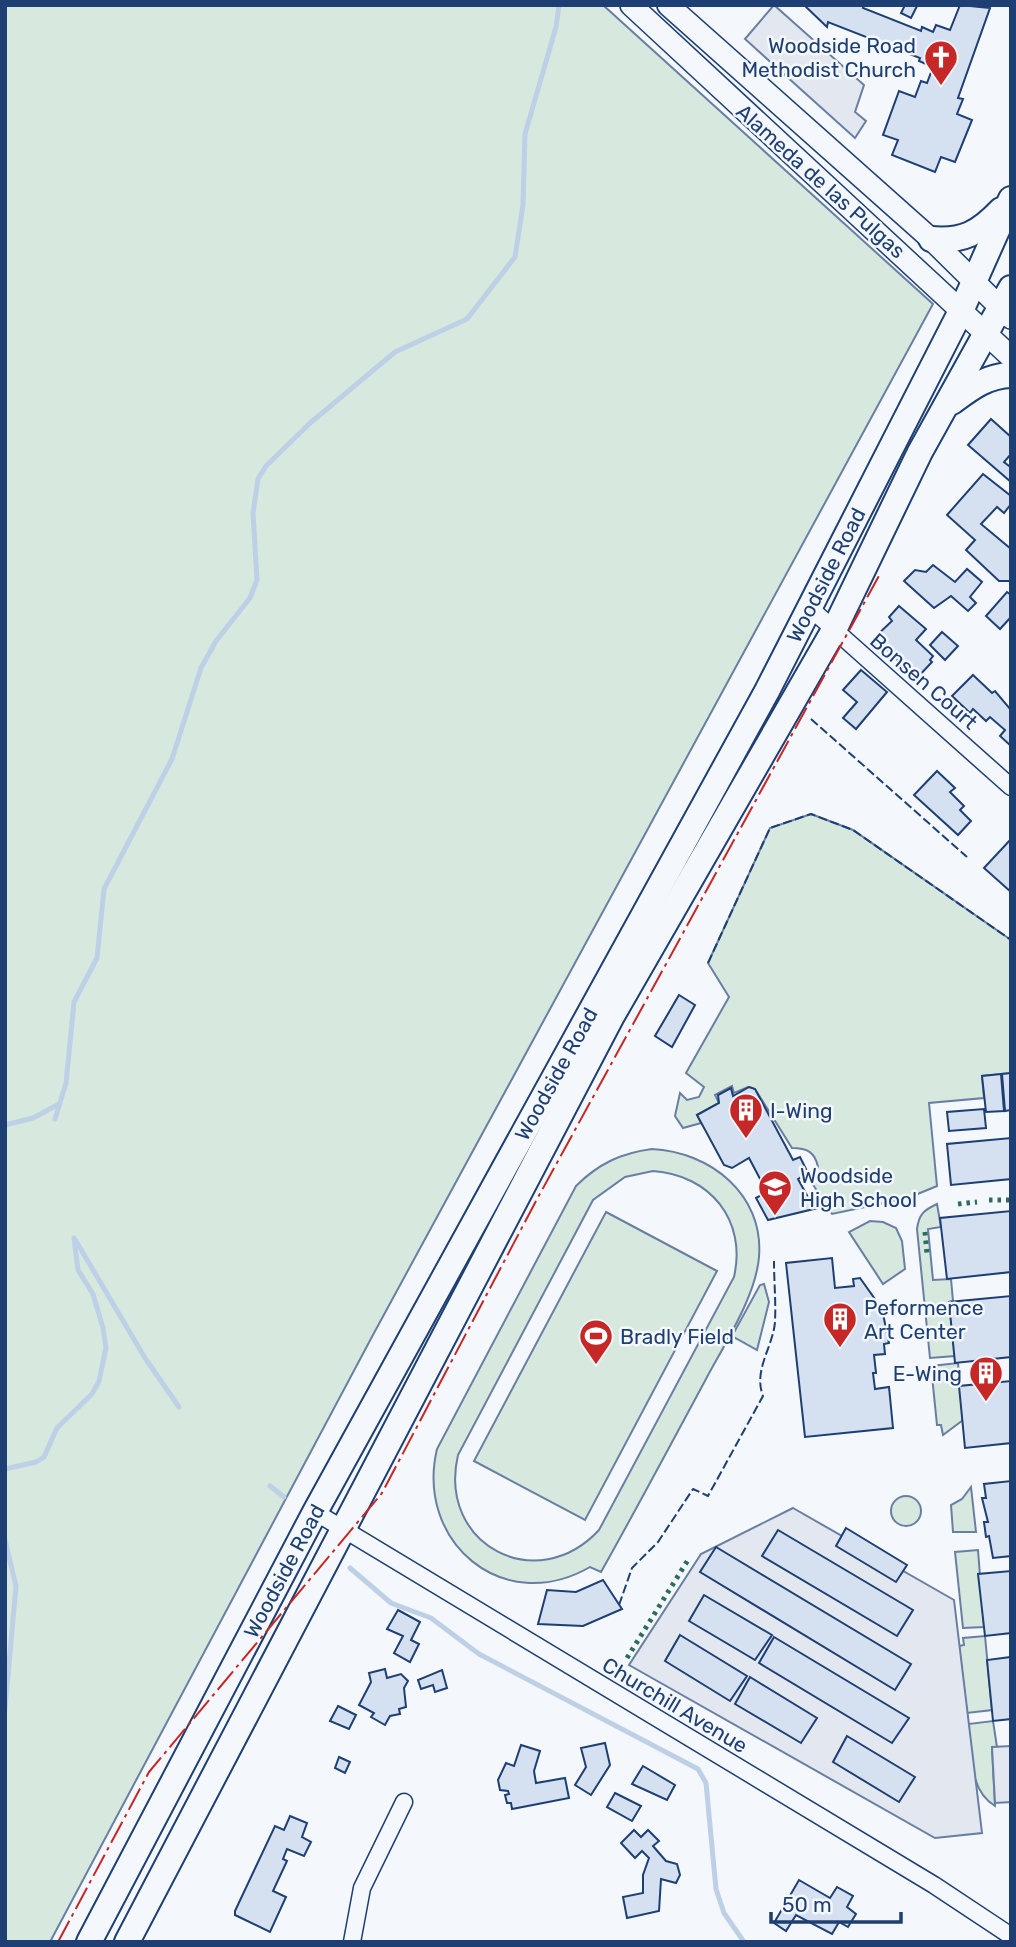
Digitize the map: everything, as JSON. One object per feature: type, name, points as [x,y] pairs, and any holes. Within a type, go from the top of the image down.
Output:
[{"type":"main road","name":"Alameda de las Pulgas","points":[[631,5],[655,13],[799,163],[1011,357]]},
{"type":"main road","name":"Alameda de las Pulgas","points":[[668,5],[975,281],[1008,304]]},
{"type":"main road","points":[[799,163],[819,140]]},
{"type":"main road","points":[[931,239],[965,239],[977,233],[1011,199]]},
{"type":"main road","name":"Woodside Road","points":[[89,1942],[315,1512],[810,608],[961,311],[1011,199]]},
{"type":"main road","name":"Woodside Road","points":[[127,1942],[612,1016],[834,630],[886,520],[946,407],[986,334],[1008,304]]},
{"type":"main road","points":[[946,407],[982,381],[995,376],[1011,375]]},
{"type":"street","name":"Bonsen Court","points":[[810,608],[1011,787]]},
{"type":"street","name":"Churchill Avenue","points":[[315,1512],[934,1885],[1011,1936]]},
{"type":"street","points":[[352,1942],[362,1888],[404,1802]]},
{"type":"shaded area","points":[[5,5],[603,5],[933,304],[374,1333],[50,1942],[5,1942]]},
{"type":"shaded area","points":[[774,5],[864,85],[855,112],[866,121],[855,138],[745,39]]},
{"type":"shaded area","points":[[811,814],[853,830],[1011,940],[1011,1073],[982,1076],[984,1098],[929,1103],[937,1186],[908,1198],[832,1214],[810,1180],[818,1167],[815,1158],[806,1150],[792,1148],[755,1089],[748,1087],[734,1093],[732,1086],[715,1095],[719,1103],[697,1115],[701,1123],[683,1128],[675,1116],[680,1093],[687,1100],[699,1097],[704,1087],[686,1073],[729,997],[708,963],[770,828]]},
{"type":"shaded area","points":[[652,1149],[694,1158],[713,1168],[743,1196],[753,1214],[758,1234],[759,1257],[752,1288],[730,1336],[601,1572],[590,1567],[558,1580],[526,1583],[498,1576],[473,1562],[453,1540],[439,1514],[434,1483],[437,1449],[576,1186],[602,1166]],"holes":[[[653,1171],[692,1181],[707,1191],[720,1204],[729,1219],[737,1256],[734,1277],[599,1530],[574,1550],[548,1559],[522,1559],[497,1551],[477,1536],[462,1514],[455,1487],[458,1455],[593,1200],[625,1177]]]},
{"type":"shaded area","points":[[937,1204],[941,1227],[928,1229],[933,1280],[951,1279],[953,1301],[949,1302],[955,1356],[930,1358],[917,1229],[923,1213]]},
{"type":"shaded area","name":"Bradly Field","points":[[606,1212],[717,1271],[585,1520],[474,1461]]},
{"type":"shaded area","points":[[870,1221],[883,1222],[896,1228],[902,1241],[905,1269],[883,1284],[849,1232]]},
{"type":"shaded area","points":[[764,1284],[769,1302],[757,1350],[732,1336],[760,1285]]},
{"type":"shaded area","points":[[958,1363],[963,1420],[943,1435],[941,1425],[937,1425],[931,1366]]},
{"type":"shaded area","points":[[971,1487],[976,1532],[953,1532],[951,1505],[962,1499]]},
{"type":"shaded area","points":[[906,1496],[917,1500],[921,1511],[917,1522],[906,1526],[895,1522],[891,1511],[895,1500]]},
{"type":"shaded area","points":[[793,1508],[954,1600],[982,1833],[935,1838],[629,1665],[701,1554]]},
{"type":"shaded area","points":[[978,1550],[984,1627],[963,1628],[955,1552]]},
{"type":"shaded area","points":[[985,1636],[992,1710],[967,1713],[959,1646],[964,1645],[963,1638]]},
{"type":"shaded area","points":[[993,1721],[997,1747],[992,1748],[995,1806],[986,1799],[976,1780],[968,1724]]},
{"type":"shaded area","points":[[1011,1746],[1011,1802],[995,1803],[992,1747]]},
{"type":"building","name":"Woodside Road Methodist Church","points":[[804,5],[864,5],[863,8],[921,31],[922,27],[933,32],[936,25],[950,30],[960,5],[990,8],[958,98],[963,99],[957,114],[972,120],[955,162],[941,157],[935,172],[892,155],[898,140],[883,135],[899,91],[915,97],[921,81],[927,83],[933,67],[919,61],[920,58],[828,22],[827,27]]},
{"type":"building","points":[[905,5],[917,6],[911,18],[901,13]]},
{"type":"building","points":[[991,419],[1011,437],[1011,454],[1004,462],[1009,466],[1011,464],[1011,482],[968,445]]},
{"type":"building","points":[[983,474],[1011,496],[1011,504],[1004,513],[997,507],[981,524],[1011,549],[1011,581],[999,581],[966,550],[975,540],[947,515]]},
{"type":"building","points":[[933,565],[955,582],[967,569],[982,582],[970,597],[976,603],[968,611],[951,596],[934,608],[904,581],[915,570],[926,572]]},
{"type":"building","points":[[1007,592],[1011,595],[1011,617],[1000,629],[986,616]]},
{"type":"building","points":[[899,606],[926,629],[916,640],[933,656],[930,660],[932,662],[916,679],[875,637],[892,621],[889,617]]},
{"type":"building","points":[[942,632],[958,646],[945,660],[930,645]]},
{"type":"building","points":[[861,670],[887,692],[856,729],[843,718],[857,702],[843,690]]},
{"type":"building","points":[[973,675],[992,693],[995,691],[1011,710],[1011,746],[1000,736],[1005,730],[990,717],[986,721],[973,709],[970,713],[952,696]]},
{"type":"building","points":[[937,771],[955,788],[950,792],[964,806],[960,810],[971,821],[958,835],[914,795]]},
{"type":"building","points":[[1011,839],[1011,892],[984,868]]},
{"type":"building","points":[[679,995],[695,1005],[672,1047],[655,1036]]},
{"type":"building","points":[[1011,1073],[1011,1110],[1005,1111],[1002,1074]]},
{"type":"building","points":[[1001,1074],[1004,1111],[986,1112],[982,1076]]},
{"type":"building","name":"I-Wing","points":[[749,1087],[755,1089],[793,1160],[800,1157],[808,1173],[798,1179],[809,1199],[815,1195],[822,1207],[768,1220],[756,1198],[767,1192],[749,1158],[732,1168],[724,1165],[697,1115],[719,1103],[718,1095],[731,1088],[733,1096]]},
{"type":"building","points":[[984,1109],[986,1128],[949,1131],[947,1112]]},
{"type":"building","points":[[1011,1138],[1011,1179],[951,1185],[947,1144]]},
{"type":"building","points":[[1011,1211],[1011,1272],[947,1279],[940,1218]]},
{"type":"building","name":"Peformence Art Center","points":[[832,1258],[835,1288],[854,1286],[853,1279],[860,1278],[882,1309],[889,1343],[884,1344],[885,1354],[874,1355],[876,1373],[873,1373],[875,1389],[889,1387],[893,1428],[805,1437],[786,1263]]},
{"type":"building","points":[[1011,1296],[1011,1357],[955,1363],[949,1302]]},
{"type":"building","name":"E-Wing","points":[[1011,1381],[1011,1443],[965,1448],[959,1386]]},
{"type":"building","points":[[1011,1481],[1011,1556],[993,1558],[984,1522],[988,1522],[982,1498],[986,1498],[984,1484]]},
{"type":"building","points":[[846,1528],[907,1565],[896,1582],[836,1546]]},
{"type":"building","points":[[778,1530],[913,1610],[897,1636],[762,1556]]},
{"type":"building","points":[[716,1547],[911,1664],[895,1690],[700,1572]]},
{"type":"building","points":[[1011,1571],[1011,1633],[985,1636],[978,1574]]},
{"type":"building","points":[[603,1580],[622,1609],[583,1626],[538,1624],[547,1590],[576,1592]]},
{"type":"building","points":[[704,1595],[772,1635],[755,1660],[689,1621]]},
{"type":"building","points":[[398,1610],[420,1622],[411,1640],[419,1644],[410,1662],[394,1653],[403,1636],[387,1629]]},
{"type":"building","points":[[680,1635],[747,1676],[730,1701],[665,1661]]},
{"type":"building","points":[[774,1637],[909,1718],[892,1743],[759,1663]]},
{"type":"building","points":[[1011,1657],[1011,1719],[993,1721],[987,1660]]},
{"type":"building","points":[[385,1669],[387,1678],[401,1674],[408,1681],[404,1688],[406,1707],[399,1709],[400,1714],[390,1716],[385,1725],[371,1717],[374,1713],[359,1705],[371,1682],[369,1673]]},
{"type":"building","points":[[442,1670],[447,1688],[435,1692],[433,1685],[421,1689],[418,1680]]},
{"type":"building","points":[[750,1677],[817,1718],[801,1743],[735,1704]]},
{"type":"building","points":[[338,1706],[356,1715],[349,1729],[330,1721]]},
{"type":"building","points":[[847,1736],[915,1777],[899,1802],[833,1762]]},
{"type":"building","points":[[605,1743],[610,1765],[591,1795],[575,1785],[586,1767],[581,1748]]},
{"type":"building","points":[[521,1745],[540,1751],[534,1771],[536,1783],[565,1778],[569,1798],[512,1809],[505,1795],[509,1794],[508,1791],[500,1790],[498,1780],[506,1763],[514,1766]]},
{"type":"building","points":[[339,1757],[350,1762],[345,1773],[335,1768]]},
{"type":"building","points":[[643,1766],[675,1785],[667,1800],[632,1784]]},
{"type":"building","points":[[615,1793],[641,1806],[632,1821],[607,1807]]},
{"type":"building","points":[[290,1816],[307,1823],[302,1837],[311,1842],[304,1856],[287,1849],[283,1859],[287,1861],[273,1891],[286,1897],[270,1932],[235,1915],[235,1911],[275,1826],[284,1830]]},
{"type":"building","points":[[634,1830],[641,1837],[648,1830],[659,1841],[653,1846],[666,1861],[677,1864],[680,1875],[676,1883],[661,1879],[659,1911],[627,1918],[623,1897],[643,1893],[643,1875],[649,1858],[642,1851],[635,1858],[621,1843]]},
{"type":"building","points":[[799,1880],[830,1898],[837,1887],[853,1896],[847,1907],[856,1914],[848,1927],[839,1922],[832,1934],[796,1915],[786,1931],[774,1923]]},
{"type":"waterway","points":[[55,1119],[66,1083],[74,1002],[97,958],[104,889],[172,759],[201,668],[216,641],[250,598],[257,580],[253,513],[258,479],[266,466],[309,424],[395,352],[467,319],[515,257],[523,205],[525,134],[556,27],[559,5]]},
{"type":"waterway","points":[[5,1125],[33,1118],[59,1104]]},
{"type":"waterway","points":[[5,1469],[36,1462],[44,1457],[57,1428],[92,1394],[99,1381],[106,1348],[103,1328],[93,1294],[78,1270],[74,1238]]},
{"type":"waterway","points":[[76,1241],[145,1358],[179,1407]]},
{"type":"waterway","points":[[270,1486],[284,1497]]},
{"type":"waterway","points":[[5,1540],[16,1586],[5,1709]]},
{"type":"waterway","points":[[350,1568],[391,1603],[431,1618],[479,1654],[698,1769],[706,1783],[716,1889],[724,1913],[744,1942]]},
{"type":"hedge","points":[[989,1200],[1011,1200]]},
{"type":"hedge","points":[[958,1204],[977,1202]]},
{"type":"hedge","points":[[925,1232],[927,1254]]},
{"type":"hedge","points":[[627,1658],[688,1560]]},
{"type":"fence","points":[[811,719],[967,857]]},
{"type":"fence","points":[[708,963],[770,828],[811,814],[853,830],[1011,940]]},
{"type":"fence","points":[[619,1605],[632,1568],[658,1542],[693,1489],[708,1496],[763,1396],[760,1377],[775,1322],[774,1261]]},
{"type":"power","points":[[58,1942],[149,1772],[382,1493],[536,1201],[880,574]]},
{"type":"place","name":"Woodside Road Methodist Church","points":[[941,87]]},
{"type":"place","name":"I-Wing","points":[[746,1140]]},
{"type":"place","name":"Woodside High School","points":[[775,1217]]},
{"type":"place","name":"Peformence Art Center","points":[[840,1349]]},
{"type":"place","name":"Bradly Field","points":[[596,1366]]},
{"type":"place","name":"E-Wing","points":[[986,1403]]}]
